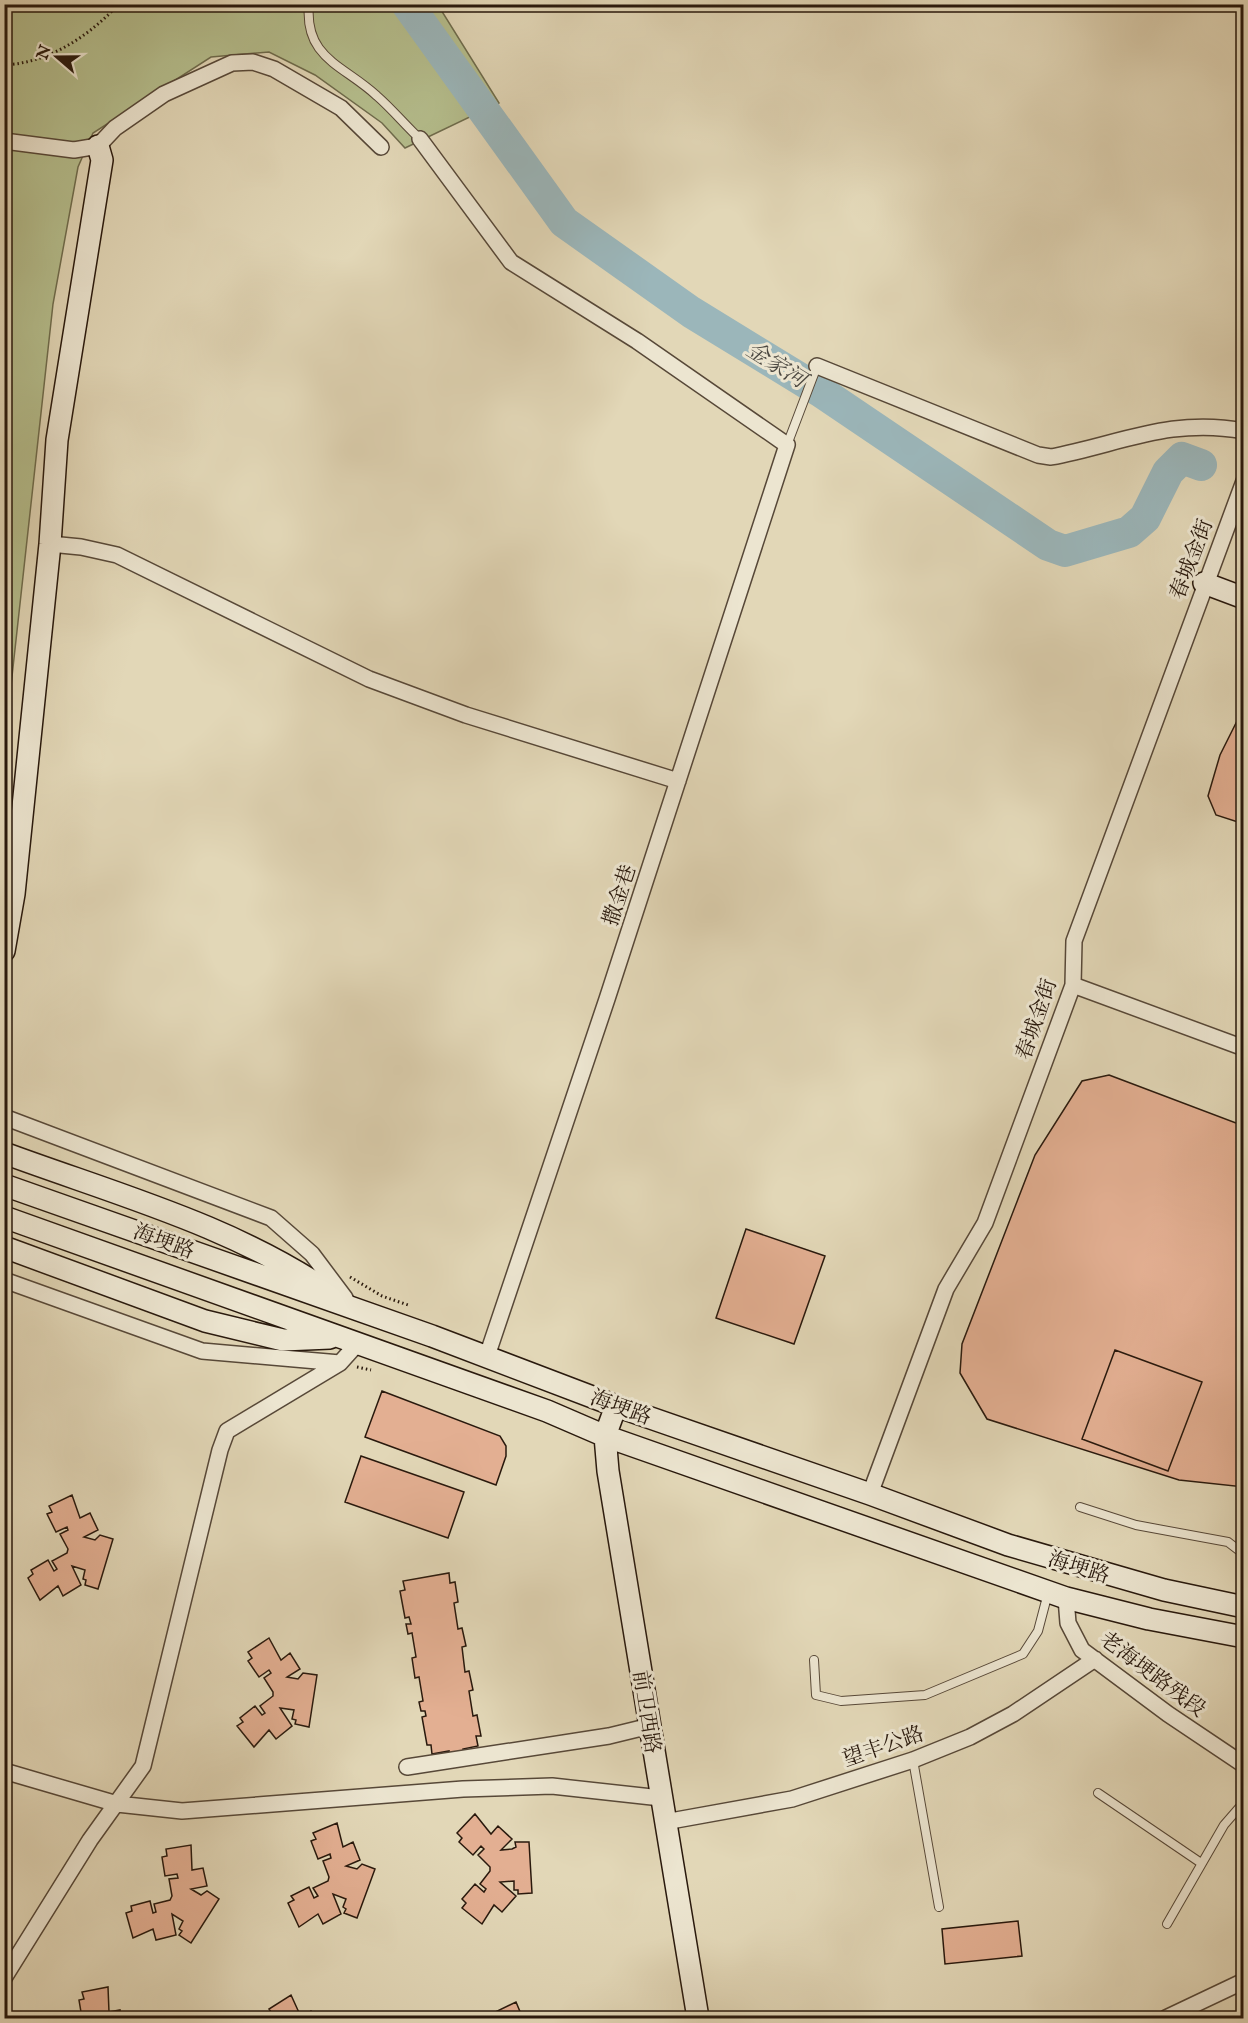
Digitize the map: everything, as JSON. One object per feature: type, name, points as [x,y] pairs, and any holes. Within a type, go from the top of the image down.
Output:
[{"type":"main road","points":[[4,951],[14,894],[50,544],[57,440],[102,160],[98,146]]},
{"type":"main road","points":[[1204,583],[1244,598]]},
{"type":"main road","points":[[4,1153],[221,1233],[305,1275],[354,1309]]},
{"type":"main road","name":"海埂路","points":[[4,1185],[487,1356],[616,1406],[870,1494],[1008,1545],[1164,1590],[1243,1605]]},
{"type":"main road","name":"海埂路","points":[[4,1217],[547,1411],[605,1436],[1057,1595],[1149,1619],[1244,1637]]},
{"type":"main road","points":[[4,1247],[205,1321],[283,1340],[350,1340]]},
{"type":"main road","name":"前卫西路","points":[[616,1406],[605,1436],[608,1471],[698,2019]]},
{"type":"street","points":[[4,141],[74,150],[98,146],[115,128],[164,93],[232,63],[253,62],[274,69],[341,108],[381,147]]},
{"type":"street","points":[[420,139],[511,262],[637,341],[787,445]]},
{"type":"street","points":[[817,366],[1038,455],[1051,457],[1160,429],[1193,426],[1244,430]]},
{"type":"street","name":"撒金巷","points":[[487,1356],[787,445]]},
{"type":"street","name":"春城金街","points":[[870,1494],[945,1289],[985,1223],[1072,985],[1074,941],[1204,583],[1244,481]]},
{"type":"street","points":[[50,544],[81,547],[117,555],[369,680],[466,715],[678,781]]},
{"type":"street","points":[[1072,985],[1244,1048]]},
{"type":"street","points":[[4,1118],[271,1218],[312,1254],[354,1309]]},
{"type":"street","points":[[4,1280],[202,1351],[340,1364]]},
{"type":"street","points":[[4,1978],[90,1840],[143,1766],[220,1450],[227,1431],[340,1364],[350,1340]]},
{"type":"street","name":"老海埂路残段","points":[[1057,1595],[1082,1650],[1168,1714],[1244,1765]]},
{"type":"street","name":"望丰公路","points":[[665,1822],[792,1799],[914,1760],[970,1737],[1013,1714],[1095,1659]]},
{"type":"street","points":[[407,1767],[609,1736],[650,1726]]},
{"type":"street","points":[[4,1771],[117,1804],[182,1810],[463,1789],[552,1786],[661,1798]]},
{"type":"street","points":[[1166,2019],[1244,1981]]},
{"type":"lane","points":[[309,4],[308,20],[312,41],[325,58],[376,94],[420,139]]},
{"type":"lane","points":[[787,445],[817,366]]},
{"type":"lane","points":[[1080,1507],[1136,1525],[1228,1542],[1241,1552],[1244,1561]]},
{"type":"lane","points":[[814,1660],[816,1695],[841,1701],[925,1695],[1023,1654],[1057,1595]]},
{"type":"lane","points":[[914,1760],[939,1907]]},
{"type":"lane","points":[[1098,1793],[1202,1863]]},
{"type":"lane","points":[[1167,1924],[1224,1825],[1244,1802]]},
{"type":"path","points":[[4,64],[36,59],[75,42],[100,24],[119,4]]},
{"type":"green space","points":[[5,5],[438,5],[499,103],[405,148],[382,123],[315,75],[269,52],[211,57],[93,133],[78,167],[53,304],[5,740]]},
{"type":"building","points":[[1244,707],[1244,824],[1216,815],[1208,796],[1220,755]]},
{"type":"building","points":[[1109,1075],[1244,1126],[1244,1487],[1179,1480],[987,1419],[960,1373],[962,1344],[1035,1155],[1082,1081]]},
{"type":"building","points":[[746,1229],[825,1256],[794,1344],[716,1318]]},
{"type":"building","points":[[1115,1350],[1202,1382],[1168,1471],[1082,1439]]},
{"type":"building","points":[[382,1391],[500,1436],[506,1446],[506,1456],[496,1485],[365,1437]]},
{"type":"building","points":[[361,1456],[464,1492],[448,1538],[345,1502]]},
{"type":"building","points":[[72,1495],[80,1518],[90,1513],[98,1530],[84,1537],[95,1540],[100,1535],[113,1539],[98,1589],[85,1585],[86,1580],[83,1579],[85,1570],[72,1566],[81,1585],[63,1596],[58,1586],[40,1600],[28,1578],[33,1574],[31,1570],[48,1560],[54,1571],[57,1569],[52,1561],[67,1553],[68,1549],[60,1534],[68,1530],[67,1527],[56,1532],[47,1514],[52,1512],[49,1506]]},
{"type":"building","points":[[449,1573],[450,1583],[455,1582],[458,1602],[454,1603],[458,1629],[462,1628],[466,1646],[462,1647],[465,1672],[469,1671],[473,1690],[469,1691],[473,1716],[477,1715],[481,1736],[476,1736],[478,1746],[463,1749],[464,1754],[449,1756],[449,1751],[432,1754],[431,1745],[427,1745],[422,1717],[426,1716],[425,1711],[421,1711],[419,1702],[423,1701],[419,1677],[415,1678],[412,1658],[416,1657],[412,1633],[408,1634],[406,1624],[411,1624],[409,1617],[405,1618],[400,1591],[405,1590],[403,1581]]},
{"type":"building","points":[[269,1638],[281,1660],[290,1653],[300,1669],[287,1677],[298,1679],[303,1673],[317,1675],[309,1727],[295,1724],[296,1720],[292,1719],[294,1710],[280,1708],[292,1726],[276,1739],[269,1730],[254,1747],[237,1726],[243,1722],[240,1718],[255,1706],[262,1715],[265,1713],[260,1706],[273,1696],[264,1678],[271,1673],[269,1670],[259,1677],[248,1661],[252,1658],[248,1652]]},
{"type":"building","points":[[475,1814],[491,1834],[498,1826],[512,1839],[501,1850],[516,1847],[515,1842],[529,1842],[532,1893],[518,1894],[518,1890],[514,1890],[514,1881],[500,1882],[516,1896],[502,1912],[494,1905],[482,1924],[462,1908],[466,1903],[462,1899],[475,1884],[484,1892],[486,1889],[480,1884],[490,1871],[490,1867],[478,1855],[484,1849],[481,1846],[473,1855],[459,1842],[462,1838],[457,1833]]},
{"type":"building","points":[[337,1823],[343,1847],[353,1842],[360,1860],[346,1866],[357,1869],[362,1864],[375,1869],[357,1918],[344,1913],[346,1909],[343,1907],[346,1899],[333,1894],[341,1914],[323,1924],[318,1914],[299,1927],[288,1903],[294,1900],[291,1896],[309,1887],[314,1898],[318,1896],[313,1888],[328,1881],[329,1877],[323,1861],[331,1858],[330,1854],[318,1859],[311,1841],[316,1839],[313,1833]]},
{"type":"building","points":[[191,1845],[192,1870],[203,1868],[207,1886],[191,1889],[201,1895],[207,1891],[219,1899],[191,1943],[179,1935],[183,1921],[172,1914],[176,1935],[156,1940],[153,1929],[133,1938],[126,1913],[132,1911],[131,1906],[150,1901],[153,1913],[156,1912],[154,1904],[170,1900],[172,1896],[169,1879],[178,1878],[177,1874],[165,1876],[162,1857],[167,1856],[166,1849]]},
{"type":"building","points":[[1018,1921],[1022,1956],[945,1964],[942,1929]]},
{"type":"building","points":[[108,1987],[109,2012],[120,2010],[121,2018],[82,2018],[79,2000],[84,1999],[82,1992]]},
{"type":"building","points":[[291,1995],[301,2017],[311,2011],[315,2018],[269,2018],[273,2015],[269,2009]]},
{"type":"building","points":[[516,2002],[521,2014],[520,2018],[495,2018],[493,2013]]},
{"type":"waterway","name":"金家河","points":[[407,4],[564,222],[691,312],[820,391],[1048,545],[1065,551],[1129,532],[1145,518],[1168,472],[1182,458],[1201,465]]}]
